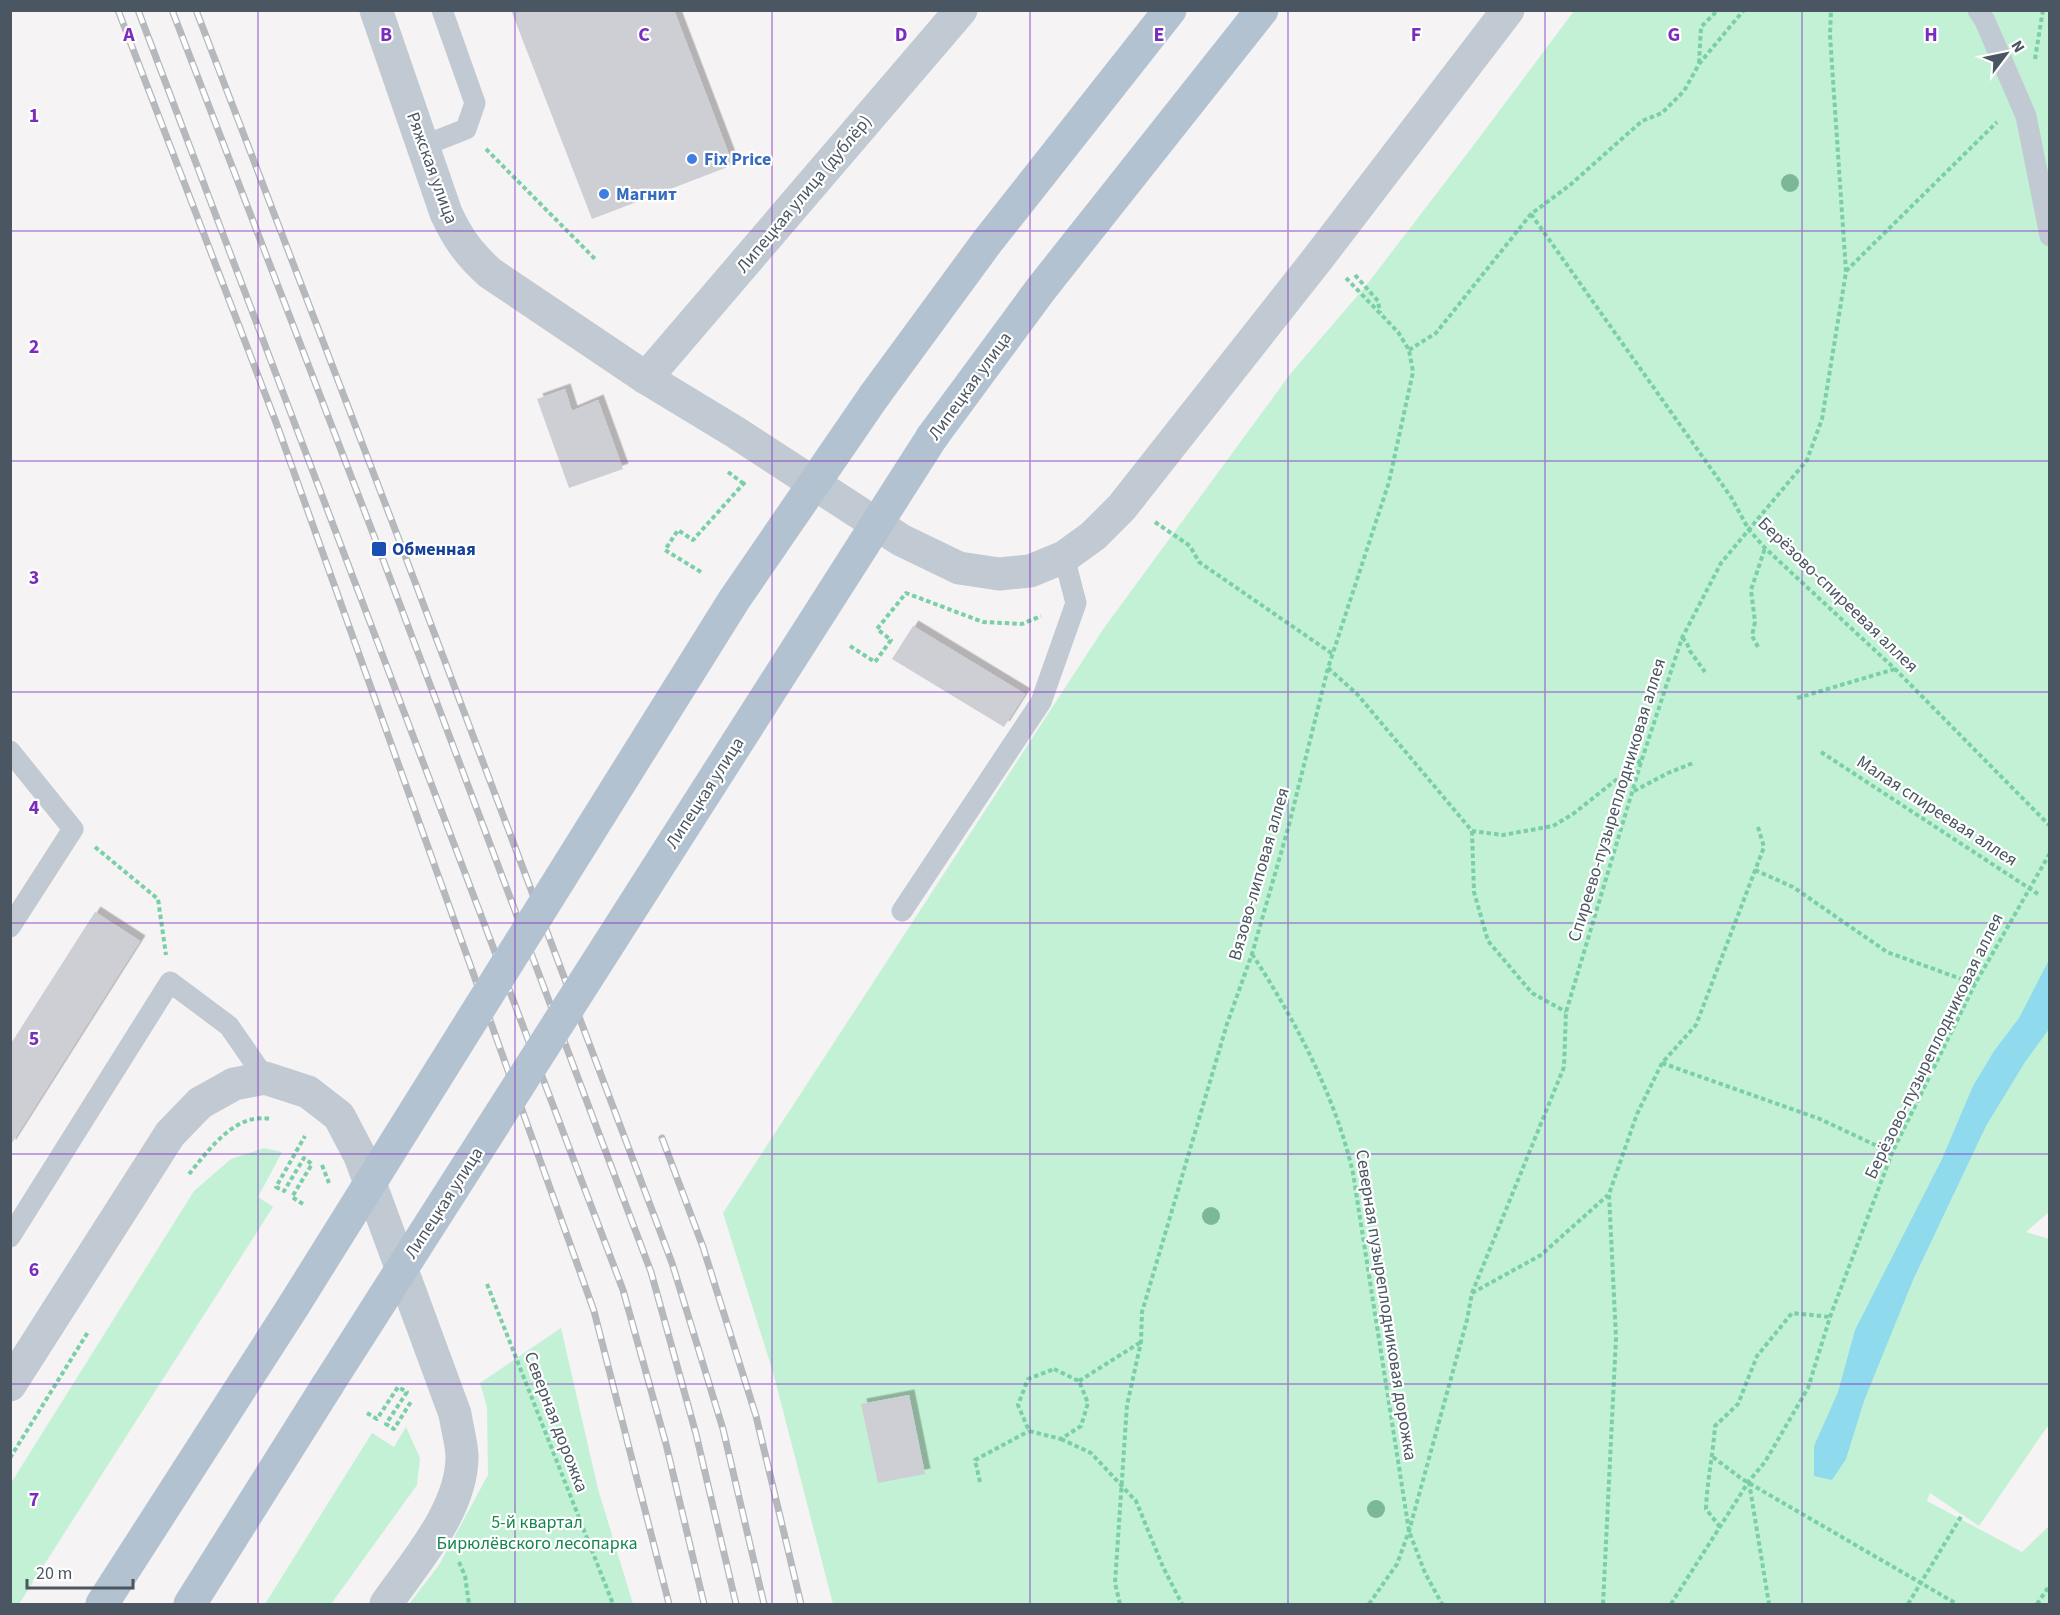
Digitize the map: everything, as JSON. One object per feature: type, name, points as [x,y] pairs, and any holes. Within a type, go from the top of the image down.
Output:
[{"type":"main road","points":[[102,1605],[294,1305],[734,600],[874,396],[987,242],[1170,10]]},
{"type":"main road","name":"Липецкая улица","points":[[190,1605],[932,437],[1041,289],[1262,10]]},
{"type":"street","name":"Ряжская улица","points":[[376,10],[446,213],[457,236],[471,256],[490,273],[646,378],[901,540],[959,568],[999,574],[1030,571],[1064,557],[1093,536],[1122,507],[1319,257],[1508,10]]},
{"type":"street","name":"Липецкая улица (дублёр)","points":[[646,378],[961,10]]},
{"type":"street","points":[[10,1385],[170,1134],[200,1103],[234,1084],[266,1078],[308,1092],[339,1116],[360,1156],[455,1414],[462,1455],[458,1487],[442,1523],[386,1605]]},
{"type":"lane","points":[[423,146],[466,129],[476,103],[442,10]]},
{"type":"lane","points":[[1978,10],[1985,21],[2026,116],[2049,236]]},
{"type":"lane","points":[[902,911],[1041,702],[1076,603],[1064,557]]},
{"type":"lane","points":[[10,751],[73,829],[10,927]]},
{"type":"lane","points":[[10,1237],[170,982],[228,1026],[266,1078]]},
{"type":"path","points":[[1699,64],[1701,27],[1718,10]]},
{"type":"path","points":[[1319,257],[1350,281],[1398,332],[1409,350],[1436,333],[1531,214],[1570,185],[1642,121],[1662,113],[1684,91],[1699,64],[1744,10]]},
{"type":"path","name":"Спиреево-пузыреплодниковая аллея","points":[[1369,1605],[1397,1564],[1409,1531],[1467,1320],[1472,1293],[1564,1066],[1566,1012],[1642,759],[1682,638],[1721,563],[1807,460],[1822,419],[1846,272],[1830,35],[1831,10]]},
{"type":"path","points":[[1846,272],[1996,123],[2020,104]]},
{"type":"path","points":[[466,129],[595,259]]},
{"type":"path","name":"Берёзово-спиреевая аллея","points":[[1531,214],[1731,497],[1749,530],[1765,548],[1895,669],[2049,826]]},
{"type":"path","points":[[1355,275],[1378,301],[1381,315]]},
{"type":"path","name":"Вязово-липовая аллея","points":[[1120,1605],[1115,1583],[1127,1405],[1141,1342],[1142,1312],[1227,1024],[1252,954],[1289,825],[1328,668],[1389,482],[1413,372],[1409,350]]},
{"type":"path","points":[[701,572],[665,550],[678,530],[693,540],[744,484]]},
{"type":"path","points":[[1155,521],[1190,546],[1199,562],[1334,655]]},
{"type":"path","points":[[1758,647],[1752,636],[1755,622],[1751,590],[1765,548]]},
{"type":"path","points":[[850,646],[875,663],[891,640],[877,629],[906,593],[983,622],[1022,624],[1076,603]]},
{"type":"path","points":[[1682,638],[1705,672]]},
{"type":"path","points":[[1328,668],[1357,694],[1472,831],[1474,892],[1488,941],[1532,993],[1566,1012]]},
{"type":"path","points":[[1797,698],[1895,669]]},
{"type":"path","name":"Малая спиреевая аллея","points":[[1821,752],[2038,894]]},
{"type":"path","points":[[1472,831],[1503,835],[1553,826],[1573,814],[1642,759]]},
{"type":"path","points":[[1634,791],[1693,763]]},
{"type":"path","points":[[1603,1605],[1616,1338],[1609,1194],[1637,1114],[1662,1064],[1696,1025],[1764,847],[1758,827]]},
{"type":"path","points":[[73,829],[159,899],[170,982]]},
{"type":"path","name":"Берёзово-пузыреплодниковая аллея","points":[[1671,1605],[1749,1481],[1765,1462],[1808,1388],[1830,1317],[1892,1153],[1975,984],[2049,853]]},
{"type":"path","points":[[1755,870],[1793,887],[1887,952],[1975,984]]},
{"type":"path","name":"Северная пузыреплодниковая дорожка","points":[[1252,954],[1281,999],[1305,1044],[1345,1138],[1409,1531],[1425,1573],[1442,1605]]},
{"type":"path","points":[[1662,1064],[1820,1119],[1892,1153]]},
{"type":"path","points":[[187,1176],[214,1143],[240,1124],[263,1118],[280,1121]]},
{"type":"path","points":[[297,1129],[312,1145]]},
{"type":"path","points":[[303,1204],[292,1197],[312,1164],[304,1158],[284,1191],[276,1186],[305,1136]]},
{"type":"path","points":[[1472,1293],[1541,1255],[1609,1194]]},
{"type":"path","name":"Северная дорожка","points":[[487,1284],[613,1605]]},
{"type":"path","points":[[1720,1527],[1706,1509],[1707,1481],[1713,1457],[1715,1426],[1738,1404],[1757,1356],[1792,1313],[1830,1317]]},
{"type":"path","points":[[10,1458],[89,1332]]},
{"type":"path","points":[[1079,1381],[1141,1342]]},
{"type":"path","points":[[1029,1431],[1018,1405],[1028,1379],[1054,1369],[1079,1381],[1088,1403],[1081,1426],[1061,1439]]},
{"type":"path","points":[[367,1413],[377,1419],[398,1387],[407,1392],[386,1424],[394,1429],[414,1396]]},
{"type":"path","points":[[981,1482],[975,1460],[1029,1431],[1061,1439],[1091,1453],[1136,1501],[1163,1567],[1182,1605]]},
{"type":"path","points":[[1713,1457],[1742,1479],[1749,1481],[1957,1605]]},
{"type":"path","points":[[1749,1481],[1769,1605]]},
{"type":"path","points":[[1908,1605],[1962,1515]]},
{"type":"path","points":[[2048,1586],[2049,1593]]},
{"type":"path","points":[[2037,1605],[2048,1586]]},
{"type":"green space","points":[[1574,11],[2049,11],[2050,1211],[2026,1232],[2049,1239],[2049,1427],[1979,1526],[1930,1493],[1927,1501],[2022,1552],[2049,1526],[2049,1604],[833,1604],[773,1372],[723,1213],[1104,628],[1291,373],[1365,287]]},
{"type":"green space","points":[[264,1148],[282,1152],[258,1197],[273,1207],[19,1604],[11,1604],[11,1483],[194,1191],[231,1159]]},
{"type":"green space","name":"5-й квартал Бирюлёвского лесопарка","points":[[561,1328],[598,1489],[633,1604],[409,1604],[439,1565],[488,1475],[487,1407],[480,1383]]},
{"type":"green space","points":[[406,1427],[420,1458],[417,1485],[331,1604],[265,1604],[372,1433],[394,1447]]},
{"type":"water","points":[[2049,960],[2049,1029],[2025,1062],[1986,1126],[1913,1280],[1864,1401],[1846,1459],[1832,1480],[1814,1476],[1814,1446],[1838,1392],[1855,1330],[1942,1159],[1973,1086],[1994,1051],[2019,1018]]},
{"type":"building","points":[[511,10],[674,10],[733,165],[592,219]]},
{"type":"building","points":[[565,389],[572,411],[598,400],[623,469],[569,488],[537,399]]},
{"type":"building","points":[[913,626],[1025,694],[1004,727],[892,659]]},
{"type":"building","points":[[95,912],[140,941],[10,1146],[10,1045]]},
{"type":"building","points":[[909,1395],[925,1474],[878,1483],[861,1404]]},
{"type":"railway","points":[[118,10],[277,425],[594,1311],[669,1604]]},
{"type":"railway","points":[[138,10],[623,1290],[666,1444],[704,1604]]},
{"type":"railway","points":[[172,10],[379,549],[651,1272],[696,1434],[736,1604]]},
{"type":"railway","points":[[196,10],[672,1263],[723,1429],[764,1604]]},
{"type":"railway","points":[[662,1138],[703,1247],[756,1416],[801,1604]]},
{"type":"place","name":"Fix Price","points":[[692,159]]},
{"type":"place","name":"Магнит","points":[[604,194]]},
{"type":"place","name":"Обменная","points":[[379,549]]}]
